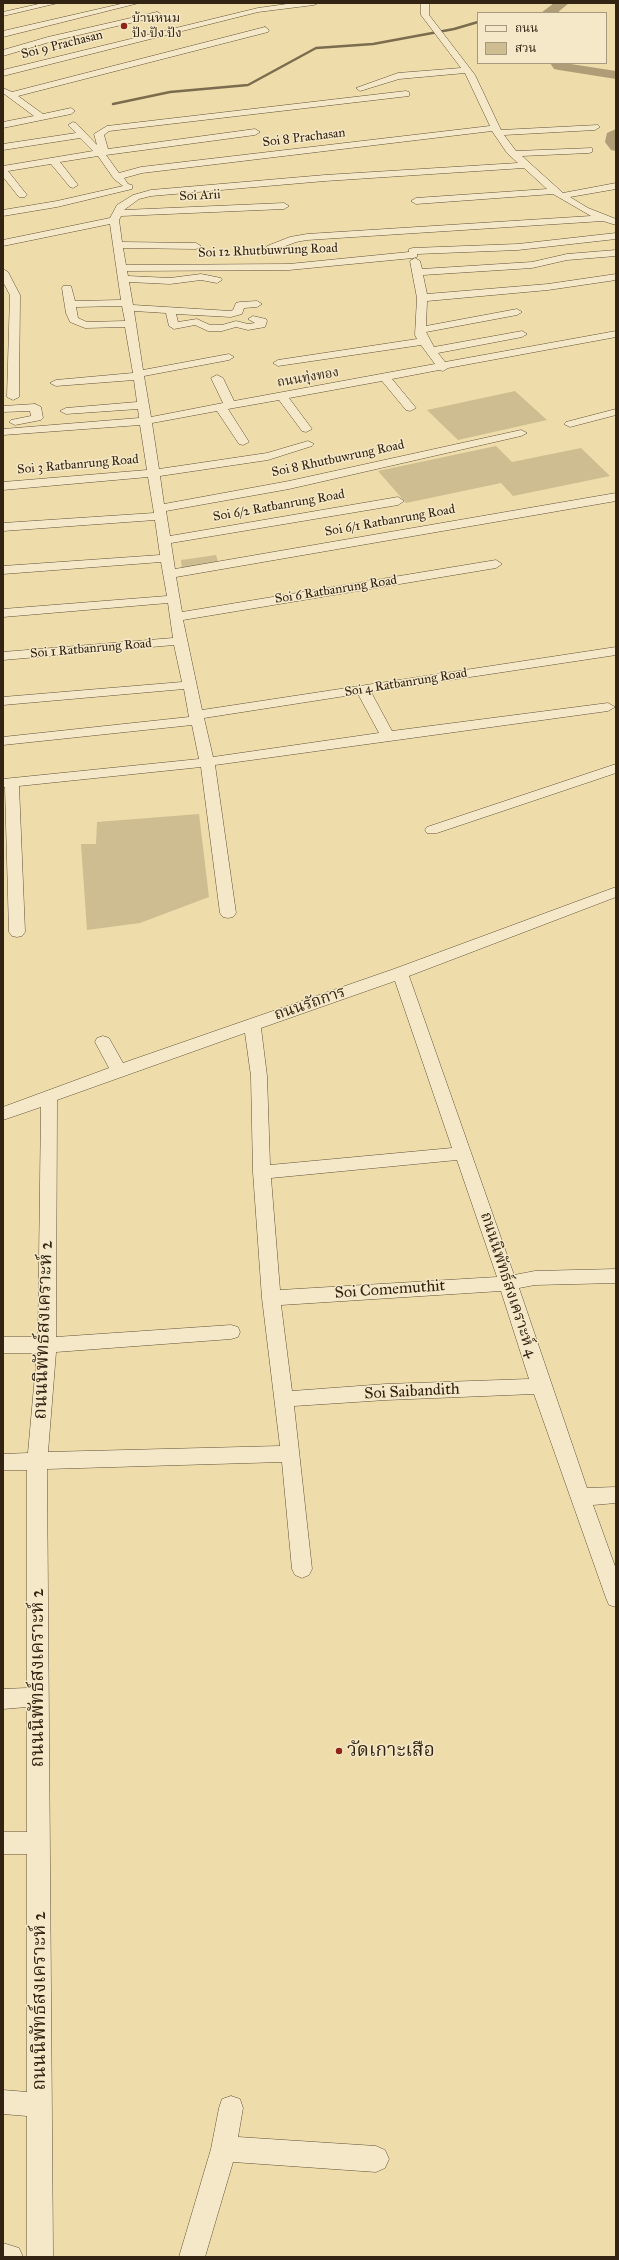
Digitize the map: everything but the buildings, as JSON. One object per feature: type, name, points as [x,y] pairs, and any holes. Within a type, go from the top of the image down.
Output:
[{"type":"street","points":[[7,19],[36,7],[54,3]]},
{"type":"street","points":[[3,34],[135,3]]},
{"type":"street","name":"Soi 9 Prachasan","points":[[3,73],[258,10],[314,3]]},
{"type":"street","points":[[424,3],[424,15],[467,70],[496,130],[513,154],[558,193],[585,210],[602,218],[616,222]]},
{"type":"street","points":[[88,6],[97,12]]},
{"type":"street","points":[[36,7],[57,22]]},
{"type":"street","points":[[4,52],[51,39],[157,14]]},
{"type":"street","points":[[7,19],[23,29]]},
{"type":"street","points":[[7,92],[265,30]]},
{"type":"street","points":[[4,52],[26,67]]},
{"type":"street","points":[[360,88],[398,76],[467,70]]},
{"type":"street","points":[[346,94],[401,88],[398,76]]},
{"type":"street","points":[[7,92],[42,117]]},
{"type":"street","points":[[100,153],[102,149],[99,134],[108,129],[173,120],[406,94]]},
{"type":"street","points":[[3,126],[71,111]]},
{"type":"street","points":[[73,125],[100,153],[117,177],[132,192]]},
{"type":"street","name":"Soi 8 Prachasan","points":[[117,177],[149,169],[496,130],[595,126]]},
{"type":"street","points":[[22,194],[3,170],[100,153],[255,132]]},
{"type":"street","points":[[3,147],[81,135]]},
{"type":"street","points":[[513,154],[589,150]]},
{"type":"street","points":[[54,161],[73,185]]},
{"type":"street","points":[[3,213],[132,192],[151,193],[325,178],[526,166]]},
{"type":"street","points":[[416,201],[558,193],[616,186]]},
{"type":"street","points":[[132,192],[120,207],[116,216],[118,245],[180,641],[207,762],[228,913]]},
{"type":"street","name":"Soi Arii","points":[[3,243],[116,216],[284,206]]},
{"type":"street","points":[[271,248],[294,239],[307,237],[497,226],[602,218]]},
{"type":"street","name":"Soi 12 Rhutbuwrung Road","points":[[123,273],[289,266],[364,261],[411,250],[518,247],[616,236]]},
{"type":"street","points":[[118,245],[196,246]]},
{"type":"street","points":[[411,250],[422,298],[420,335],[443,368]]},
{"type":"street","points":[[417,272],[532,265],[567,257],[616,253]]},
{"type":"street","points":[[3,272],[15,295],[8,321],[8,353],[13,397]]},
{"type":"street","points":[[123,273],[170,282],[201,277],[220,278],[268,274],[285,275]]},
{"type":"street","points":[[422,298],[548,287],[616,277]]},
{"type":"street","points":[[67,288],[74,320],[78,323],[85,325],[131,324]]},
{"type":"street","points":[[3,296],[15,295]]},
{"type":"street","points":[[70,304],[128,306],[231,314],[238,312],[240,305],[257,304]]},
{"type":"street","points":[[170,310],[174,326],[197,322],[208,328],[215,326],[222,328],[236,324],[248,327],[261,325],[262,321],[253,319]]},
{"type":"street","points":[[421,330],[517,312]]},
{"type":"street","points":[[431,351],[522,334]]},
{"type":"street","name":"ถนนทุ่งทอง","points":[[3,432],[146,422],[443,368],[616,334]]},
{"type":"street","points":[[278,363],[425,341]]},
{"type":"street","points":[[56,383],[138,375],[229,357]]},
{"type":"street","points":[[217,378],[226,407],[243,442]]},
{"type":"street","points":[[386,378],[410,408]]},
{"type":"street","points":[[283,397],[306,429]]},
{"type":"street","points":[[66,411],[143,405]]},
{"type":"street","points":[[3,409],[32,406],[36,410],[37,418],[3,423]]},
{"type":"street","points":[[570,424],[616,412]]},
{"type":"street","name":"Soi 8 Rhutbuwrung Road","points":[[3,527],[161,512],[521,433]]},
{"type":"street","name":"Soi 3 Ratbanrung Road","points":[[3,486],[154,473],[268,456],[308,444]]},
{"type":"street","name":"Soi 6/1 Ratbanrung Road","points":[[170,574],[616,497]]},
{"type":"street","name":"Soi 6/2 Ratbanrung Road","points":[[165,540],[398,501]]},
{"type":"street","points":[[3,570],[168,558]]},
{"type":"street","name":"Soi 6 Ratbanrung Road","points":[[176,617],[496,564]]},
{"type":"street","points":[[3,613],[174,599]]},
{"type":"street","name":"Soi 1 Ratbanrung Road","points":[[3,656],[180,641]]},
{"type":"street","name":"Soi 4 Ratbanrung Road","points":[[3,741],[197,717],[362,689],[616,651]]},
{"type":"street","points":[[3,701],[189,685]]},
{"type":"street","points":[[362,689],[388,736]]},
{"type":"street","points":[[17,932],[8,783],[207,762],[608,707]]},
{"type":"street","points":[[432,830],[616,768]]},
{"type":"street","name":"ถนนรัถการ","points":[[3,1114],[119,1071],[400,973],[616,892]]},
{"type":"street","name":"ถนนนิพัทธ์สงเคราะห์ 4","points":[[400,973],[508,1282],[541,1386],[582,1497],[600,1557],[616,1598]]},
{"type":"street","points":[[252,1024],[259,1076],[262,1172],[271,1298],[291,1454],[302,1569]]},
{"type":"street","points":[[103,1042],[119,1071]]},
{"type":"street","name":"ถนนนิพัทธ์สงเคราะห์ 2","points":[[40,2257],[40,1843],[36,1697],[37,1461],[47,1345],[49,1098]]},
{"type":"street","points":[[262,1172],[463,1153]]},
{"type":"street","name":"Soi Comemuthit","points":[[271,1298],[508,1282],[535,1278],[616,1276]]},
{"type":"street","points":[[3,1345],[47,1345],[231,1332]]},
{"type":"street","name":"Soi Saibandith","points":[[283,1399],[541,1386]]},
{"type":"street","points":[[3,1462],[291,1454]]},
{"type":"street","points":[[582,1497],[616,1495]]},
{"type":"street","points":[[3,1699],[36,1697]]},
{"type":"street","points":[[3,1842],[40,1843]]},
{"type":"street","points":[[3,2102],[40,2106]]},
{"type":"street","points":[[192,2257],[224,2149],[231,2108]]},
{"type":"street","points":[[224,2149],[376,2159]]},
{"type":"street","points":[[3,2256],[10,2257]]},
{"type":"green space","points":[[515,391],[547,420],[458,440],[427,410]]},
{"type":"green space","points":[[496,446],[512,462],[581,448],[610,476],[513,496],[501,483],[406,503],[378,471]]},
{"type":"green space","points":[[216,555],[219,565],[182,571],[181,560]]},
{"type":"green space","points":[[199,814],[209,897],[140,923],[87,930],[81,844],[96,844],[97,822]]},
{"type":"waterway","points":[[550,12],[563,3]]},
{"type":"waterway","points":[[113,104],[170,92],[248,85],[316,48],[373,44],[454,29],[477,22]]},
{"type":"waterway","points":[[558,64],[559,66],[581,71],[616,75]]},
{"type":"waterway","points":[[616,133],[612,136],[612,142],[616,147]]},
{"type":"place","name":"บ้านหนม ปัง ปัง ปัง","points":[[124,26]]},
{"type":"place","name":"วัดเกาะเสือ","points":[[339,1751]]}]
